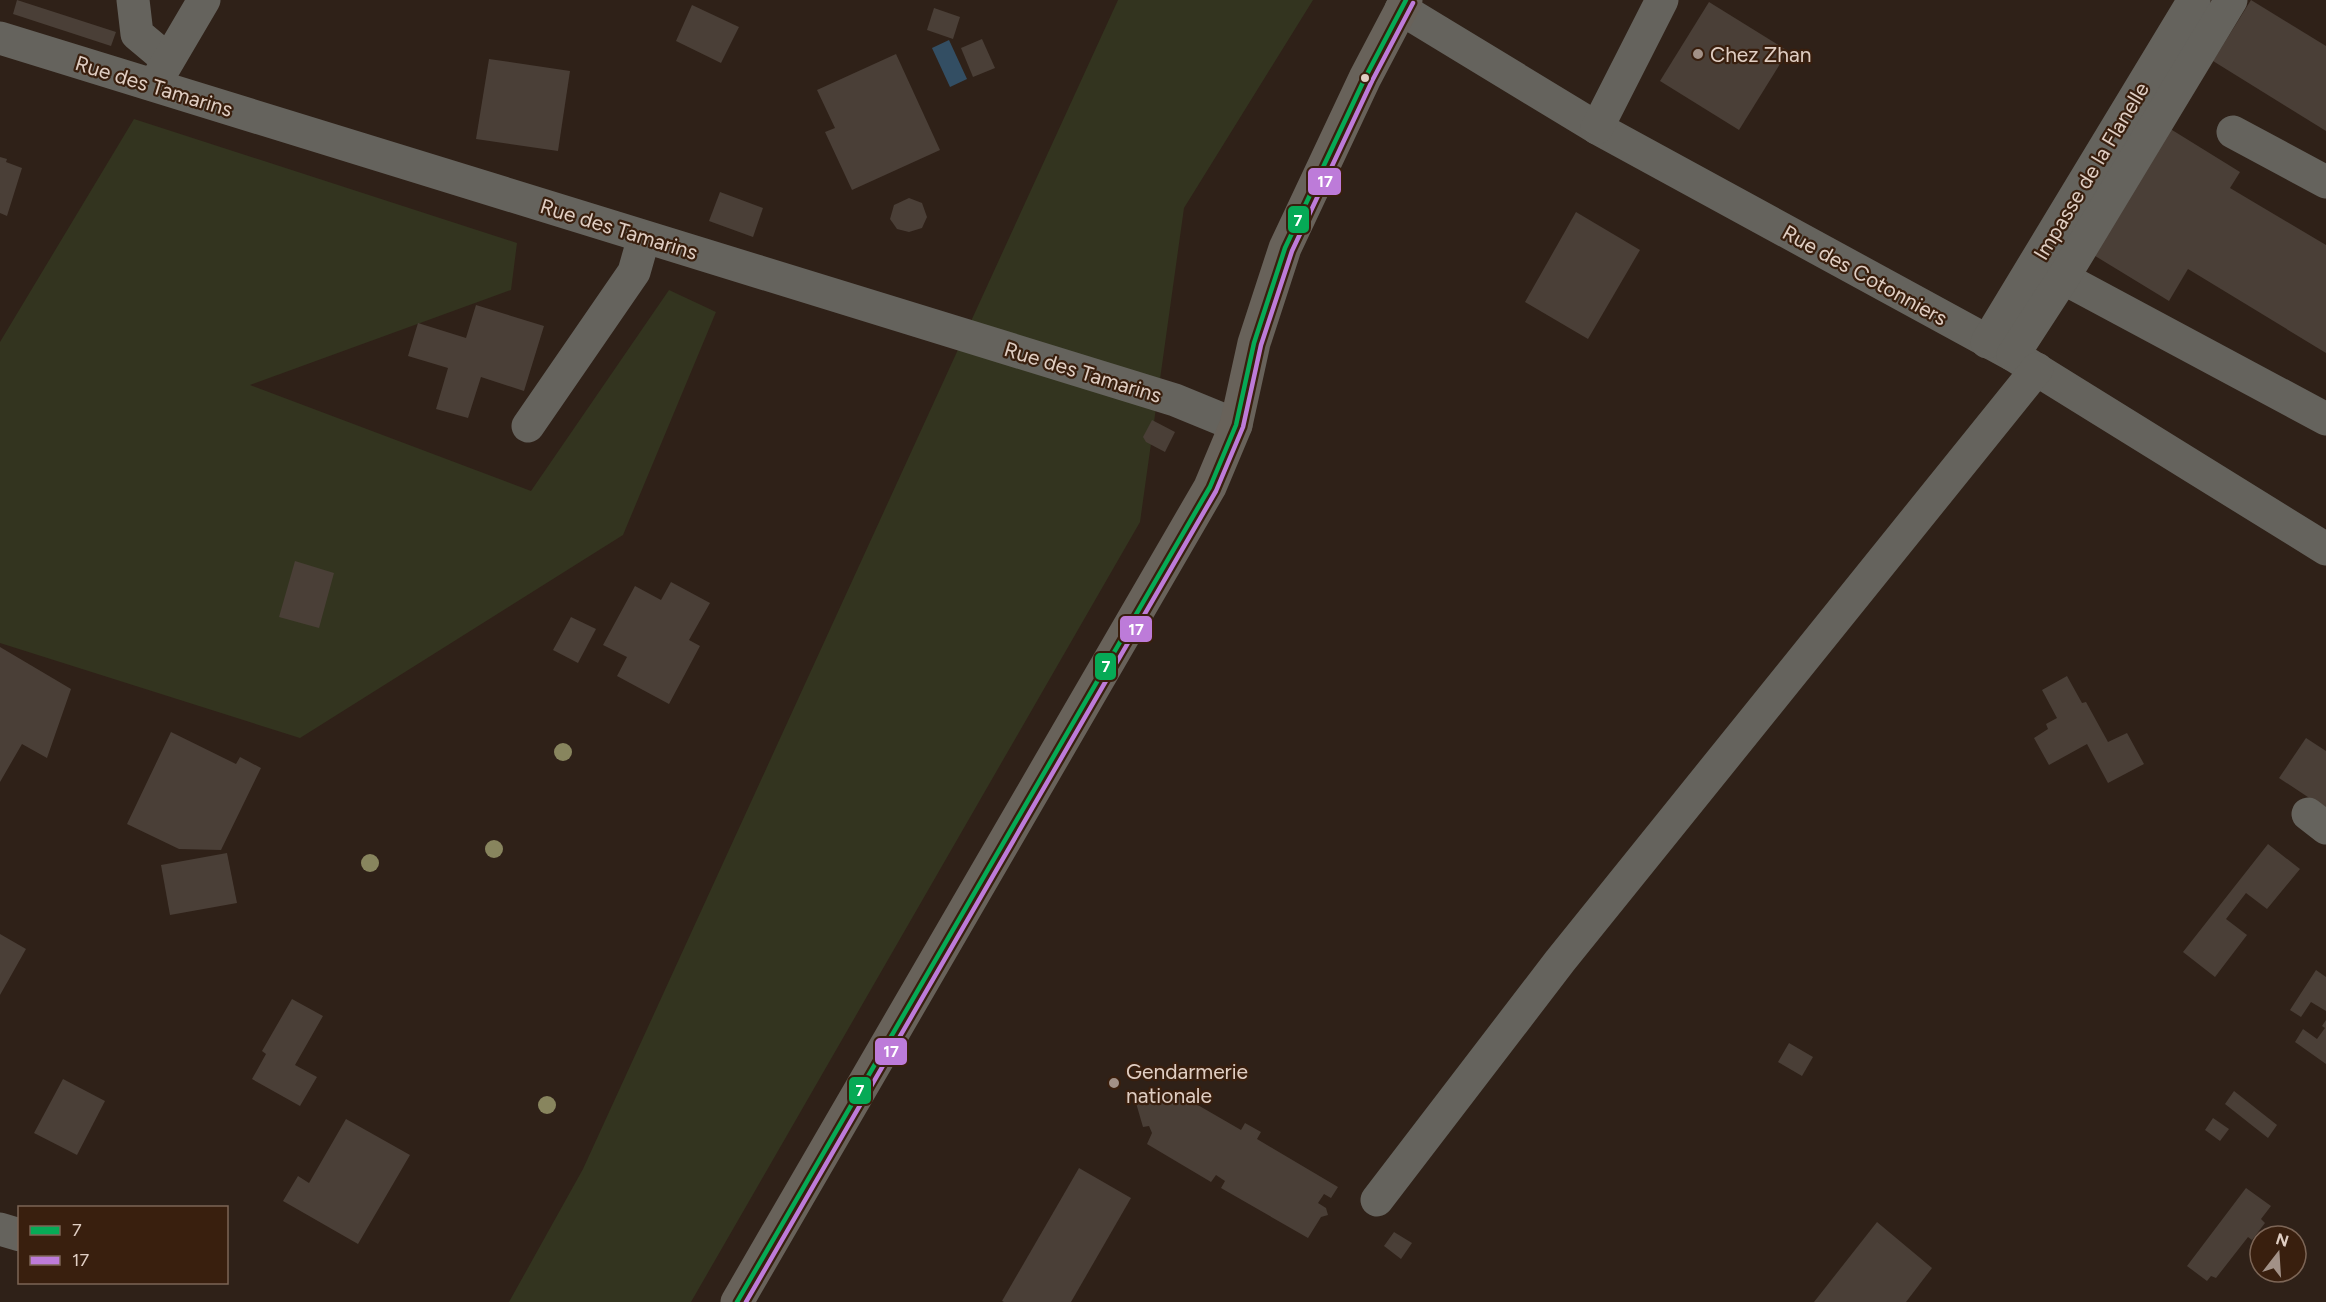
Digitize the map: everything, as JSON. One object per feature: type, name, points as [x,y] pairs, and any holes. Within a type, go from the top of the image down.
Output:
[{"type":"main road","points":[[737,1302],[1204,497],[1236,424],[1254,343],[1285,248],[1365,78],[1403,4]]},
{"type":"street","points":[[133,0],[137,34],[161,73],[204,0]]},
{"type":"street","points":[[1598,128],[1662,0]]},
{"type":"street","name":"Impasse de la Flanelle","points":[[2012,355],[2194,0]]},
{"type":"street","points":[[1377,1200],[1560,961],[2012,355],[2063,278],[2231,0]]},
{"type":"street","name":"Rue des Cotonniers","points":[[1403,4],[1598,128],[2012,355],[2326,548]]},
{"type":"street","name":"Rue des Tamarins","points":[[0,38],[161,73],[644,237],[1164,397],[1236,424]]},
{"type":"street","points":[[2233,132],[2326,182]]},
{"type":"street","points":[[528,426],[634,272],[644,237]]},
{"type":"street","points":[[2063,278],[2326,419]]},
{"type":"street","points":[[0,1228],[18,1233]]},
{"type":"green space","points":[[1118,0],[1313,0],[1184,208],[1140,522],[691,1302],[509,1302],[583,1169]]},
{"type":"green space","points":[[134,119],[517,243],[511,290],[250,385],[531,491],[669,290],[716,312],[623,535],[300,738],[0,643],[0,342]]},
{"type":"water","points":[[949,40],[967,79],[950,87],[932,48]]},
{"type":"building","points":[[17,0],[116,32],[111,46],[13,14]]},
{"type":"building","points":[[2251,0],[2326,46],[2326,131],[2213,61]]},
{"type":"building","points":[[1709,2],[1788,51],[1739,130],[1660,81]]},
{"type":"building","points":[[692,5],[739,27],[721,63],[676,41]]},
{"type":"building","points":[[934,8],[960,17],[953,39],[927,30]]},
{"type":"building","points":[[982,39],[995,68],[973,77],[961,48]]},
{"type":"building","points":[[896,54],[940,150],[852,190],[825,132],[835,128],[817,90]]},
{"type":"building","points":[[489,59],[570,71],[558,151],[476,139]]},
{"type":"building","points":[[2164,125],[2240,172],[2230,188],[2326,245],[2326,353],[2188,269],[2169,301],[2087,251]]},
{"type":"building","points":[[0,157],[22,168],[7,216],[0,213]]},
{"type":"building","points":[[720,192],[763,208],[753,237],[709,221]]},
{"type":"building","points":[[909,198],[922,203],[927,217],[922,228],[909,232],[897,229],[890,219],[894,205]]},
{"type":"building","points":[[1576,212],[1640,250],[1588,339],[1525,302]]},
{"type":"building","points":[[476,305],[544,326],[524,391],[481,377],[468,418],[436,409],[448,368],[408,356],[418,323],[466,338]]},
{"type":"building","points":[[1152,420],[1175,432],[1165,452],[1146,442],[1143,437]]},
{"type":"building","points":[[295,561],[334,573],[319,628],[279,617]]},
{"type":"building","points":[[671,582],[710,603],[689,640],[700,646],[669,704],[617,676],[627,657],[603,645],[635,586],[661,600]]},
{"type":"building","points":[[571,617],[596,629],[578,663],[553,650]]},
{"type":"building","points":[[0,647],[71,689],[47,758],[22,744],[0,782]]},
{"type":"building","points":[[2067,676],[2082,703],[2086,702],[2108,742],[2127,733],[2144,764],[2108,783],[2087,744],[2049,765],[2034,738],[2048,729],[2046,724],[2057,718],[2042,690]]},
{"type":"building","points":[[171,732],[236,764],[240,757],[261,768],[221,850],[179,849],[127,824]]},
{"type":"building","points":[[2306,738],[2326,751],[2326,809],[2279,778]]},
{"type":"building","points":[[2268,844],[2300,869],[2267,909],[2246,893],[2226,919],[2247,935],[2215,977],[2183,952]]},
{"type":"building","points":[[227,853],[237,903],[170,915],[161,865]]},
{"type":"building","points":[[0,934],[26,949],[0,995]]},
{"type":"building","points":[[2316,970],[2326,977],[2326,1011],[2311,1002],[2301,1017],[2290,1010]]},
{"type":"building","points":[[292,999],[323,1016],[295,1065],[317,1077],[300,1106],[252,1079],[266,1054],[262,1051]]},
{"type":"building","points":[[2326,1020],[2326,1064],[2295,1042],[2303,1029],[2317,1039],[2325,1028],[2322,1026]]},
{"type":"building","points":[[1789,1043],[1813,1057],[1802,1076],[1778,1062]]},
{"type":"building","points":[[63,1079],[105,1101],[77,1155],[34,1133]]},
{"type":"building","points":[[2234,1091],[2277,1125],[2268,1138],[2225,1104]]},
{"type":"building","points":[[1177,1093],[1241,1130],[1245,1123],[1261,1132],[1257,1139],[1338,1187],[1331,1198],[1324,1194],[1318,1203],[1326,1208],[1328,1215],[1321,1217],[1308,1238],[1221,1188],[1225,1181],[1216,1175],[1211,1182],[1147,1144],[1152,1133],[1149,1126],[1143,1127],[1136,1103]]},
{"type":"building","points":[[2213,1118],[2229,1129],[2220,1141],[2205,1130]]},
{"type":"building","points":[[346,1119],[410,1155],[358,1244],[283,1201],[298,1176],[309,1183]]},
{"type":"building","points":[[1079,1168],[1131,1198],[1071,1302],[1002,1301]]},
{"type":"building","points":[[2246,1188],[2271,1206],[2261,1219],[2264,1224],[2248,1224],[2248,1237],[2216,1278],[2211,1276],[2207,1281],[2187,1266]]},
{"type":"building","points":[[1877,1222],[1932,1268],[1906,1302],[1814,1302]]},
{"type":"building","points":[[1394,1232],[1412,1243],[1401,1259],[1384,1246]]},
{"type":"transit line","name":"7","points":[[737,1302],[1210,487],[1236,425],[1254,343],[1285,248],[1365,78],[1406,0]]},
{"type":"transit line","name":"17","points":[[746,1302],[1216,491],[1243,427],[1261,345],[1292,251],[1372,81],[1413,3]]},
{"type":"place","name":"Chez Zhan","points":[[1698,54]]},
{"type":"place","name":"Gendarmerie nationale","points":[[1114,1083]]}]
